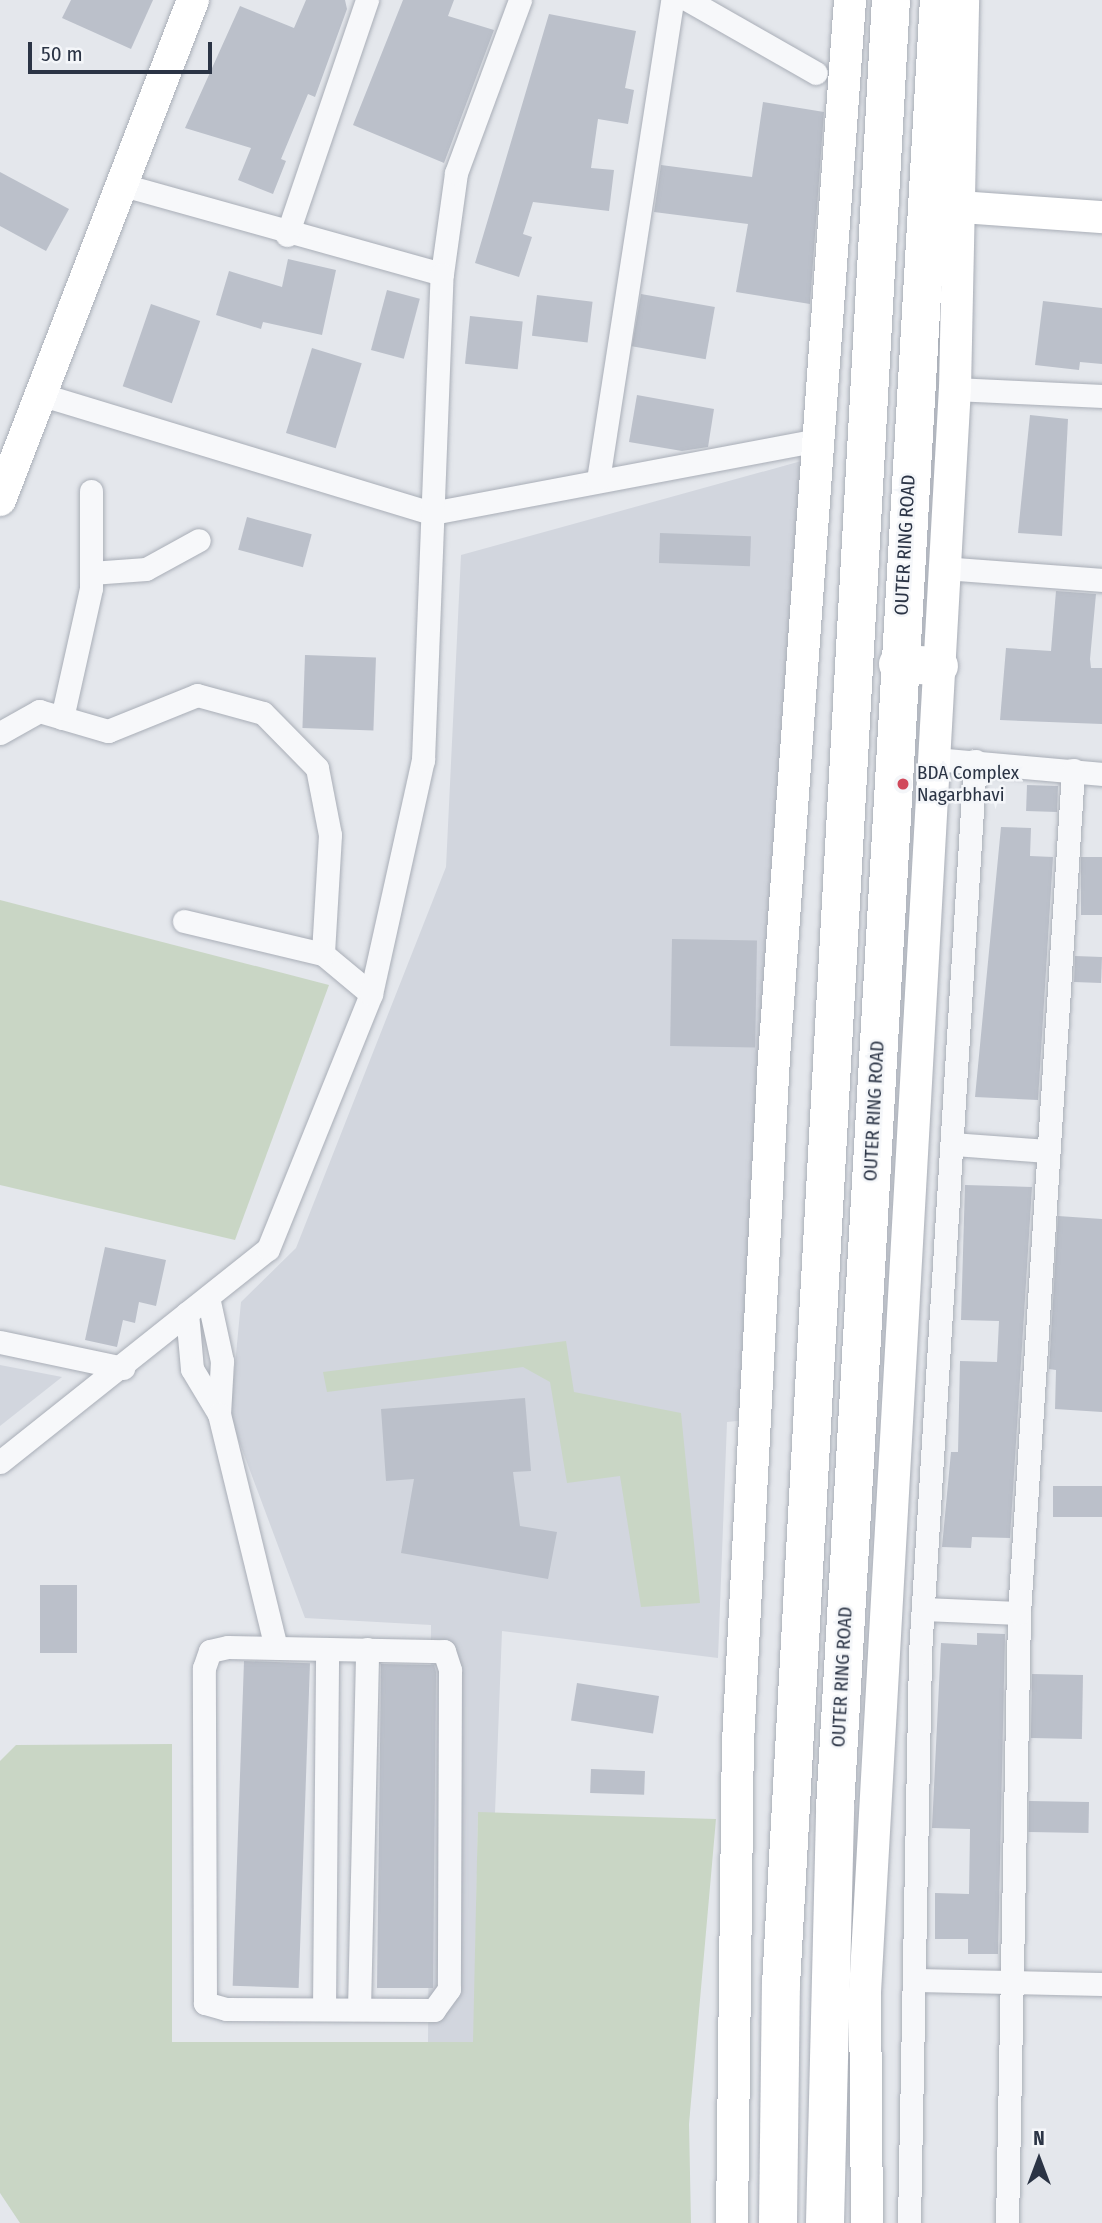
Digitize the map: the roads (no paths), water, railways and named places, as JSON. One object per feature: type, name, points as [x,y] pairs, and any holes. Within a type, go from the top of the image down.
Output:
[{"type":"highway","points":[[778,2223],[781,1971],[891,0]]},
{"type":"highway","name":"OUTER RING ROAD","points":[[825,2223],[835,1808],[898,664],[939,0]]},
{"type":"highway","points":[[898,664],[939,666]]},
{"type":"street","points":[[0,500],[43,395],[193,0]]},
{"type":"street","points":[[287,235],[367,0]]},
{"type":"street","points":[[0,1462],[123,1368],[268,1249],[371,994],[423,760],[442,274],[456,173],[520,0]]},
{"type":"street","points":[[598,480],[672,0]]},
{"type":"street","points":[[688,0],[817,73]]},
{"type":"street","points":[[732,2223],[738,1742],[774,1058],[850,0]]},
{"type":"street","points":[[867,2223],[865,1992],[955,389],[961,207],[963,0]]},
{"type":"street","points":[[123,185],[287,235],[442,274]]},
{"type":"street","points":[[961,207],[1102,217]]},
{"type":"street","points":[[955,389],[1102,396]]},
{"type":"street","points":[[43,395],[432,513],[818,440]]},
{"type":"street","points":[[62,718],[92,573],[92,492]]},
{"type":"street","points":[[92,573],[146,569],[199,540]]},
{"type":"street","points":[[943,568],[1102,580]]},
{"type":"street","points":[[0,733],[39,711],[108,731],[197,695],[263,713],[317,768],[330,835],[323,954]]},
{"type":"street","points":[[935,759],[1102,774]]},
{"type":"street","points":[[909,2223],[923,1609],[975,761]]},
{"type":"street","points":[[1007,2223],[1019,1613],[1046,1151],[1073,770]]},
{"type":"street","points":[[184,920],[323,954],[371,994]]},
{"type":"street","points":[[953,1144],[1046,1151]]},
{"type":"street","points":[[208,1297],[222,1361],[219,1413],[275,1647]]},
{"type":"street","points":[[187,1313],[192,1369],[219,1413]]},
{"type":"street","points":[[0,1342],[123,1368]]},
{"type":"street","points":[[923,1609],[1019,1613]]},
{"type":"street","points":[[275,1647],[327,1649],[444,1651],[450,1670],[449,1989],[434,2010],[226,2009],[205,2003],[204,1668],[210,1651],[275,1647]]},
{"type":"street","points":[[324,2009],[327,1649]]},
{"type":"street","points":[[359,2009],[367,1649]]},
{"type":"street","points":[[915,1980],[1102,1983]]},
{"type":"place","name":"BDA Complex Nagarbhavi","points":[[903,784]]}]
